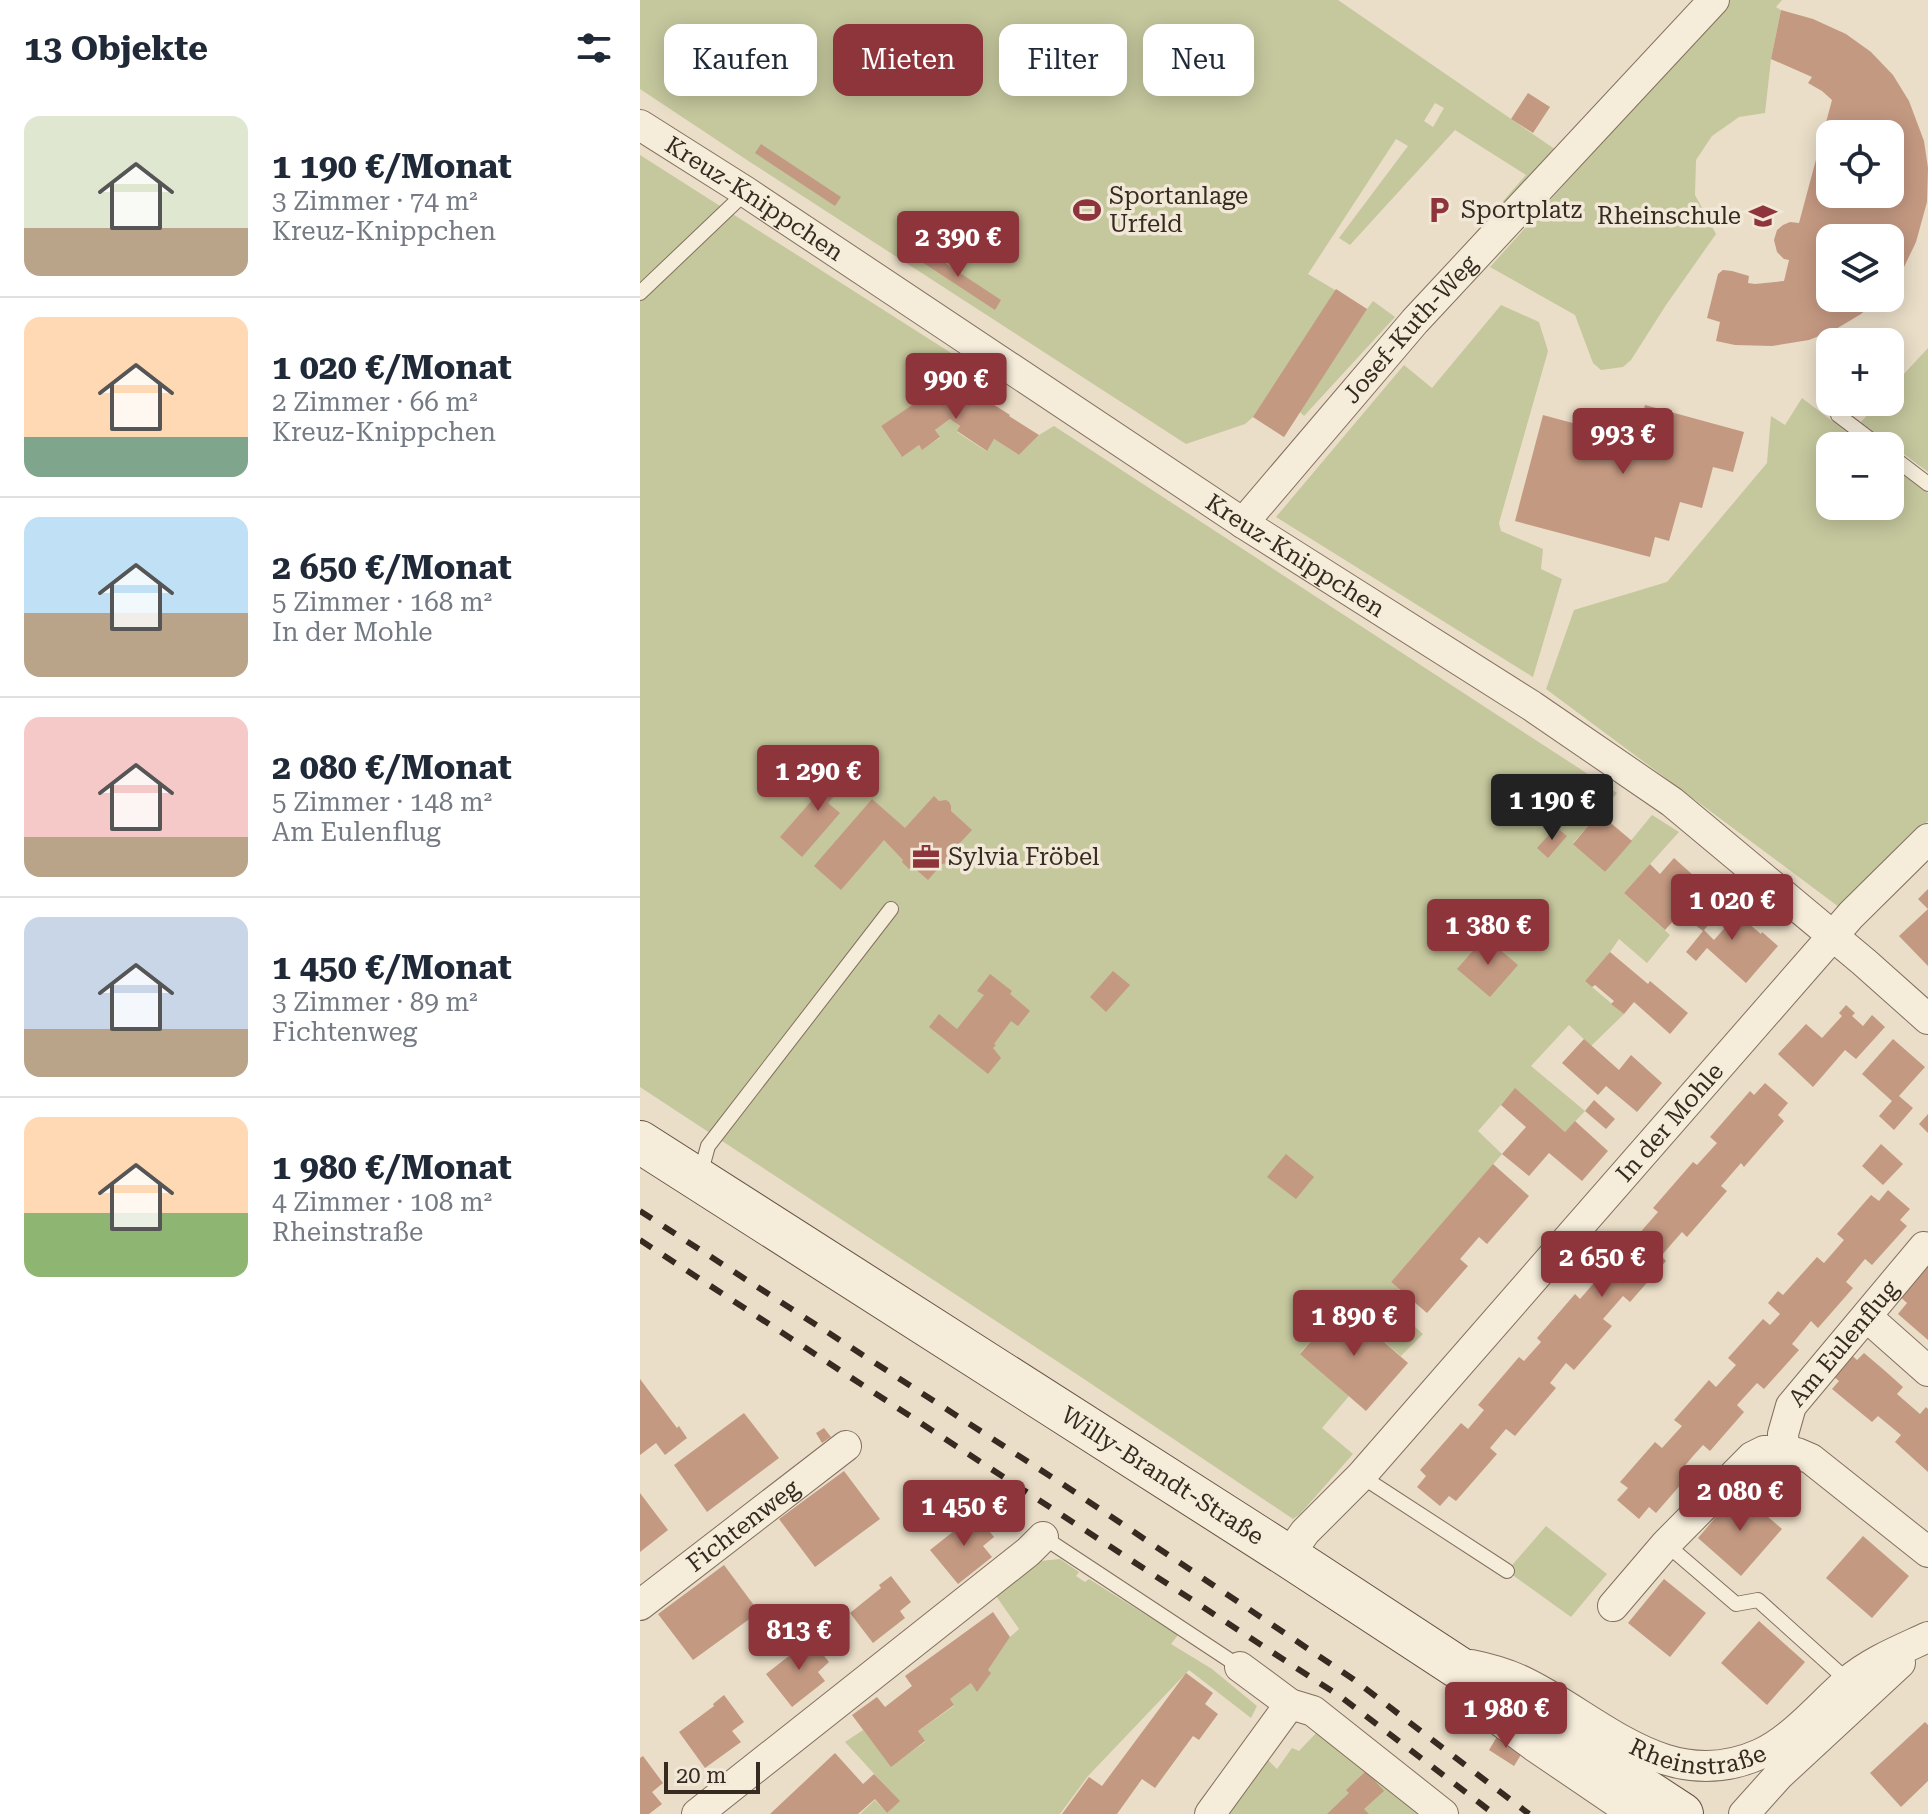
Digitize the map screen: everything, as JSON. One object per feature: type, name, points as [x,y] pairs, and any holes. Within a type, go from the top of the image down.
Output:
[{"type":"main road","name":"Willy-Brandt-Straße","points":[[640,1142],[1451,1661],[1682,1814]]},
{"type":"street","name":"Josef-Kuth-Weg","points":[[1243,523],[1415,321],[1714,0]]},
{"type":"street","name":"Kreuz-Knippchen","points":[[640,125],[746,192],[1243,523],[1532,706],[1672,802],[1928,1019]]},
{"type":"street","name":"In der Mohle","points":[[1288,1556],[1305,1532],[1361,1476],[1851,915],[1928,839]]},
{"type":"street","name":"Am Eulenflug","points":[[1784,1450],[1783,1434],[1791,1406],[1924,1247]]},
{"type":"street","points":[[1867,1317],[1928,1371]]},
{"type":"street","name":"Fichtenweg","points":[[640,1605],[846,1446]]},
{"type":"street","points":[[1613,1606],[1666,1544],[1752,1457],[1764,1451],[1784,1450],[1811,1459],[1928,1552]]},
{"type":"street","points":[[697,1814],[1043,1537]]},
{"type":"street","name":"Rheinstraße","points":[[1451,1661],[1500,1671],[1529,1684],[1635,1747],[1669,1762],[1720,1766],[1760,1755],[1781,1742],[1870,1664],[1928,1637]]},
{"type":"street","name":"Rheinstraße","points":[[1744,1814],[1779,1775],[1928,1637]]},
{"type":"street","points":[[1451,1661],[1480,1706],[1634,1814]]},
{"type":"street","points":[[1240,1667],[1290,1704],[1313,1711],[1443,1814]]},
{"type":"street","points":[[1210,1814],[1290,1704]]},
{"type":"lane","points":[[640,293],[746,192]]},
{"type":"lane","points":[[1839,416],[1860,432]]},
{"type":"lane","points":[[1904,466],[1928,484]]},
{"type":"lane","points":[[698,1179],[708,1146],[891,909]]},
{"type":"lane","points":[[1361,1476],[1507,1571]]},
{"type":"lane","points":[[1043,1537],[1240,1667]]},
{"type":"lane","points":[[1666,1544],[1736,1604],[1758,1600],[1848,1681]]},
{"type":"green space","name":"Sportanlage Urfeld","points":[[640,0],[1338,0],[1559,152],[1423,292],[1526,175],[1455,130],[1350,245],[1339,238],[1408,146],[1396,139],[1308,274],[1367,309],[1373,301],[1395,317],[1304,416],[1300,412],[1284,437],[1253,417],[1245,424],[1186,444],[640,89]],"holes":[[[1435,103],[1444,108],[1433,127],[1424,121]]]},
{"type":"green space","points":[[1730,0],[1782,0],[1776,7],[1781,10],[1765,113],[1739,117],[1712,136],[1696,160],[1695,195],[1716,234],[1631,360],[1623,367],[1601,370],[1593,363],[1575,315],[1490,267]]},
{"type":"green space","points":[[640,155],[959,358],[952,378],[881,426],[901,456],[919,445],[922,449],[940,438],[935,430],[950,419],[960,426],[957,432],[986,451],[994,439],[1019,455],[1039,435],[1054,426],[1617,793],[1573,843],[1605,872],[1652,815],[1679,832],[1624,893],[1670,935],[1647,963],[1619,939],[1585,981],[1624,1014],[1591,1046],[1569,1025],[1531,1066],[1585,1111],[1565,1132],[1515,1089],[1478,1131],[1502,1154],[1391,1282],[1402,1292],[1391,1306],[1423,1334],[1401,1356],[1342,1305],[1300,1353],[1349,1396],[1322,1428],[1353,1454],[1293,1519],[640,1087]]},
{"type":"green space","points":[[1501,305],[1539,322],[1548,351],[1499,523],[1501,531],[1543,549],[1541,569],[1562,579],[1533,677],[1276,517],[1404,365],[1432,388]]},
{"type":"green space","points":[[1928,348],[1928,472],[1904,454],[1904,432],[1874,432],[1861,422],[1866,416],[1904,416],[1904,374]]},
{"type":"green space","points":[[1802,398],[1816,409],[1816,416],[1826,416],[1847,432],[1816,432],[1816,520],[1904,520],[1904,475],[1928,493],[1928,821],[1839,907],[1546,689],[1574,610],[1667,582],[1767,463],[1771,416],[1785,425]]},
{"type":"green space","points":[[1546,1526],[1607,1574],[1571,1617],[1507,1571]]},
{"type":"green space","points":[[1060,1559],[1079,1572],[1076,1576],[1085,1582],[1089,1579],[1178,1635],[1171,1644],[1212,1669],[1257,1706],[1251,1718],[1189,1670],[1088,1776],[1060,1814],[860,1814],[875,1800],[887,1813],[899,1801],[845,1742],[863,1730],[891,1766],[925,1742],[918,1731],[954,1706],[950,1699],[988,1670],[1019,1629],[994,1593],[1040,1561]]},
{"type":"green space","points":[[1318,1731],[1422,1814],[1226,1814],[1266,1758],[1277,1769],[1292,1748],[1299,1751]]},
{"type":"building","points":[[1781,10],[1813,19],[1846,34],[1871,52],[1893,75],[1909,101],[1924,141],[1928,168],[1927,202],[1916,242],[1904,267],[1904,224],[1816,224],[1816,312],[1863,312],[1838,328],[1816,328],[1816,337],[1809,340],[1772,346],[1716,341],[1720,322],[1707,318],[1718,274],[1723,270],[1732,271],[1749,276],[1748,283],[1755,284],[1784,281],[1789,260],[1777,252],[1774,240],[1777,230],[1783,225],[1799,223],[1816,160],[1816,208],[1904,208],[1904,120],[1827,120],[1832,100],[1808,83],[1812,77],[1771,59]]},
{"type":"building","points":[[1528,93],[1550,107],[1533,133],[1511,119]]},
{"type":"building","points":[[761,144],[841,197],[835,206],[755,153]]},
{"type":"building","points":[[922,248],[1001,300],[995,310],[916,258]]},
{"type":"building","points":[[1336,289],[1367,309],[1284,437],[1253,417]]},
{"type":"building","points":[[952,378],[1039,435],[1019,455],[994,439],[987,451],[957,431],[960,426],[950,419],[935,430],[940,437],[922,450],[919,445],[902,457],[881,426]]},
{"type":"building","points":[[1645,405],[1744,432],[1733,472],[1713,467],[1702,508],[1680,502],[1669,541],[1655,537],[1650,557],[1515,521],[1543,415],[1591,428],[1596,409],[1641,421]]},
{"type":"building","points":[[848,759],[859,768],[828,803],[840,813],[802,857],[780,837]]},
{"type":"building","points":[[934,796],[939,801],[949,802],[951,811],[972,830],[958,845],[958,855],[952,862],[942,864],[928,880],[912,866],[909,869],[884,840],[841,890],[814,866],[872,799],[905,828]]},
{"type":"building","points":[[1599,813],[1632,841],[1605,872],[1573,844]]},
{"type":"building","points":[[1556,827],[1567,836],[1548,858],[1537,848]]},
{"type":"building","points":[[1674,858],[1705,886],[1665,930],[1624,893],[1650,864],[1660,874]]},
{"type":"building","points":[[1928,889],[1928,909],[1918,899]]},
{"type":"building","points":[[1713,894],[1726,905],[1704,930],[1714,940],[1737,914],[1778,946],[1746,983],[1707,948],[1696,961],[1686,952],[1703,931],[1690,921]]},
{"type":"building","points":[[1928,909],[1928,966],[1899,936]]},
{"type":"building","points":[[1485,914],[1507,933],[1497,944],[1475,925]]},
{"type":"building","points":[[1485,937],[1518,965],[1490,997],[1457,969]]},
{"type":"building","points":[[1610,952],[1688,1013],[1670,1034],[1634,1002],[1624,1014],[1611,1004],[1614,1001],[1585,981]]},
{"type":"building","points":[[1113,971],[1130,985],[1106,1012],[1090,997]]},
{"type":"building","points":[[990,974],[1012,991],[1010,994],[1030,1011],[1018,1026],[1011,1021],[994,1044],[993,1048],[1001,1058],[988,1074],[929,1027],[939,1014],[957,1029],[984,995],[977,991]]},
{"type":"building","points":[[1846,1005],[1863,1026],[1872,1015],[1885,1027],[1856,1059],[1845,1050],[1813,1087],[1778,1054],[1806,1024],[1822,1038],[1842,1016],[1839,1013]]},
{"type":"building","points":[[1584,1039],[1619,1070],[1631,1055],[1662,1083],[1637,1112],[1606,1086],[1598,1095],[1562,1063]]},
{"type":"building","points":[[1893,1039],[1925,1067],[1899,1096],[1913,1108],[1894,1130],[1879,1116],[1892,1101],[1862,1074]]},
{"type":"building","points":[[1765,1083],[1788,1103],[1778,1115],[1784,1121],[1744,1167],[1741,1163],[1721,1186],[1727,1191],[1687,1237],[1682,1232],[1661,1256],[1666,1261],[1630,1302],[1623,1296],[1603,1319],[1612,1326],[1574,1370],[1566,1363],[1550,1383],[1556,1388],[1515,1436],[1506,1429],[1490,1448],[1497,1454],[1456,1501],[1449,1496],[1440,1506],[1417,1487],[1426,1476],[1420,1470],[1461,1423],[1468,1429],[1484,1410],[1478,1405],[1519,1357],[1524,1361],[1541,1342],[1537,1338],[1575,1294],[1580,1299],[1600,1276],[1595,1273],[1631,1231],[1637,1236],[1658,1212],[1653,1208],[1693,1162],[1697,1165],[1717,1143],[1710,1137],[1750,1091],[1754,1095]]},
{"type":"building","points":[[1515,1088],[1565,1132],[1575,1121],[1608,1151],[1582,1181],[1549,1153],[1529,1176],[1502,1154],[1526,1127],[1501,1105]]},
{"type":"building","points":[[1594,1100],[1615,1119],[1606,1129],[1585,1111]]},
{"type":"building","points":[[1928,1114],[1928,1133],[1919,1124]]},
{"type":"building","points":[[1881,1144],[1903,1164],[1883,1185],[1862,1166]]},
{"type":"building","points":[[1286,1154],[1314,1177],[1296,1199],[1267,1177]]},
{"type":"building","points":[[1493,1164],[1529,1196],[1487,1244],[1479,1237],[1460,1259],[1468,1266],[1427,1313],[1391,1282]]},
{"type":"building","points":[[1888,1190],[1910,1209],[1900,1220],[1907,1226],[1872,1265],[1865,1259],[1846,1282],[1853,1288],[1818,1328],[1811,1321],[1792,1344],[1799,1350],[1764,1389],[1757,1383],[1737,1405],[1744,1412],[1710,1451],[1703,1445],[1693,1456],[1683,1468],[1690,1474],[1656,1513],[1649,1507],[1639,1519],[1617,1500],[1628,1488],[1620,1482],[1655,1442],[1662,1448],[1682,1426],[1674,1420],[1709,1380],[1716,1387],[1736,1365],[1728,1358],[1763,1319],[1770,1325],[1780,1314],[1768,1303],[1778,1291],[1783,1295],[1817,1257],[1824,1263],[1844,1240],[1837,1234],[1871,1195],[1879,1201]]},
{"type":"building","points":[[1928,1264],[1928,1340],[1898,1314],[1907,1303],[1896,1293]]},
{"type":"building","points":[[1342,1305],[1408,1363],[1366,1411],[1300,1354]]},
{"type":"building","points":[[1846,1350],[1857,1360],[1864,1353],[1884,1370],[1903,1387],[1897,1394],[1920,1414],[1926,1407],[1928,1409],[1928,1472],[1895,1442],[1901,1435],[1878,1416],[1872,1422],[1832,1389],[1839,1381],[1827,1371]]},
{"type":"building","points":[[640,1379],[687,1438],[665,1455],[656,1443],[640,1455]]},
{"type":"building","points":[[744,1413],[779,1458],[707,1512],[674,1465]]},
{"type":"building","points":[[824,1428],[831,1437],[822,1443],[816,1433]]},
{"type":"building","points":[[844,1471],[880,1519],[815,1567],[779,1519]]},
{"type":"building","points":[[1738,1491],[1782,1529],[1741,1576],[1698,1538]]},
{"type":"building","points":[[640,1493],[668,1530],[640,1552]]},
{"type":"building","points":[[973,1511],[994,1537],[983,1546],[992,1557],[958,1584],[930,1550],[964,1523],[962,1520]]},
{"type":"building","points":[[1863,1536],[1909,1576],[1872,1618],[1826,1578]]},
{"type":"building","points":[[724,1565],[759,1612],[693,1660],[658,1614]]},
{"type":"building","points":[[891,1576],[911,1602],[900,1611],[905,1618],[873,1643],[850,1613]]},
{"type":"building","points":[[1664,1579],[1706,1613],[1670,1657],[1628,1623]]},
{"type":"building","points":[[993,1612],[1010,1637],[988,1670],[991,1673],[977,1692],[971,1683],[950,1699],[954,1705],[918,1731],[925,1741],[891,1767],[852,1715],[877,1697],[885,1707],[912,1686],[905,1676]]},
{"type":"building","points":[[1759,1621],[1805,1662],[1767,1705],[1721,1663]]},
{"type":"building","points":[[808,1636],[829,1662],[818,1672],[825,1681],[792,1707],[766,1674],[799,1648],[797,1645]]},
{"type":"building","points":[[1186,1673],[1213,1693],[1205,1704],[1218,1714],[1199,1740],[1193,1736],[1155,1788],[1142,1779],[1117,1814],[1062,1814],[1089,1777],[1102,1786]]},
{"type":"building","points":[[724,1695],[744,1722],[732,1731],[741,1742],[705,1768],[679,1732]]},
{"type":"building","points":[[1925,1722],[1928,1725],[1928,1781],[1901,1807],[1870,1773]]},
{"type":"building","points":[[1498,1735],[1524,1750],[1514,1766],[1489,1750]]},
{"type":"building","points":[[835,1753],[863,1784],[874,1774],[900,1801],[887,1813],[875,1799],[858,1814],[770,1814]]},
{"type":"building","points":[[643,1756],[663,1783],[652,1792],[662,1804],[649,1814],[640,1814],[640,1758]]},
{"type":"building","points":[[1366,1771],[1384,1791],[1364,1809],[1369,1814],[1327,1814],[1349,1793],[1346,1790]]},
{"type":"railway","points":[[640,1211],[1067,1487],[1353,1679],[1529,1814]]},
{"type":"railway","points":[[640,1240],[1341,1697],[1494,1814]]},
{"type":"place","name":"Sportanlage Urfeld","points":[[1087,210]]},
{"type":"place","name":"Sportplatz","points":[[1439,210]]},
{"type":"place","name":"Rheinschule","points":[[1763,216]]},
{"type":"place","name":"Sylvia Fröbel","points":[[926,857]]}]
